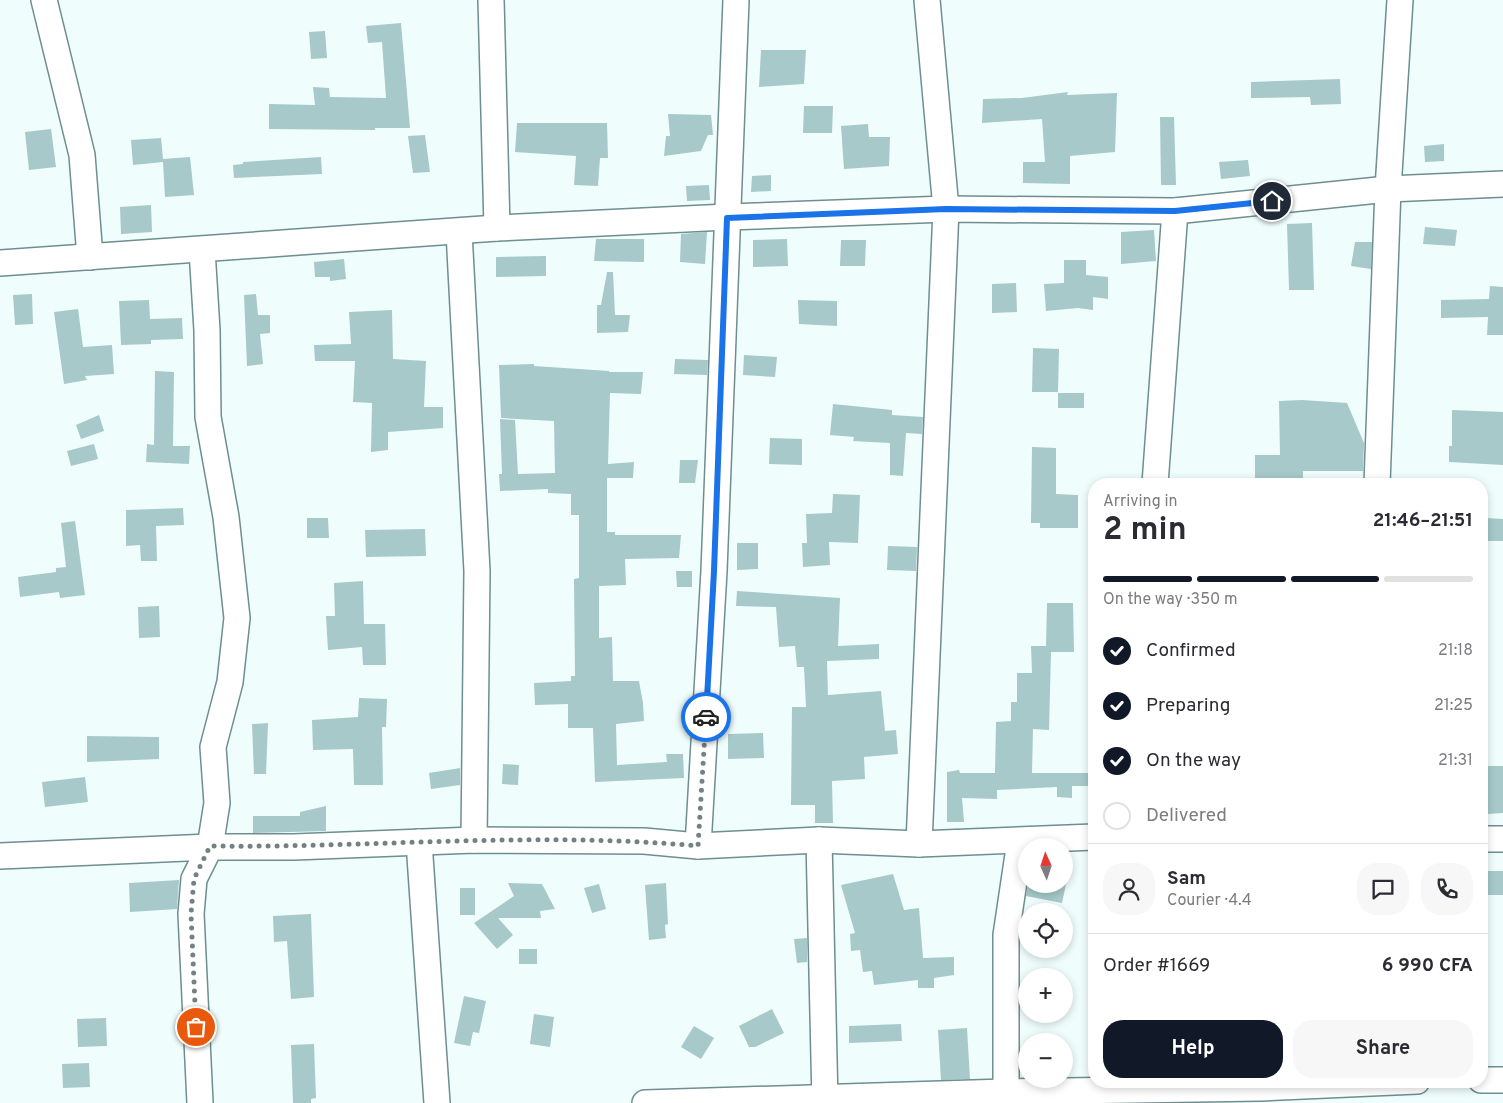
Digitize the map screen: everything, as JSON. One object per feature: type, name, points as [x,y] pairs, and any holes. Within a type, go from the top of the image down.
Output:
[{"type":"street","points":[[44,0],[82,155],[90,257]]},
{"type":"street","points":[[491,0],[497,228]]},
{"type":"street","points":[[698,846],[714,571],[736,0]]},
{"type":"street","points":[[919,844],[946,209],[927,0]]},
{"type":"street","points":[[1377,478],[1388,189],[1400,0]]},
{"type":"street","points":[[0,263],[497,228],[946,209],[1175,211],[1388,189],[1503,184]]},
{"type":"street","points":[[1155,478],[1175,211]]},
{"type":"street","points":[[459,232],[477,571],[474,840]]},
{"type":"street","points":[[200,1103],[191,914],[194,879],[210,846],[217,803],[213,747],[230,682],[237,618],[226,517],[208,417],[207,330],[202,250]]},
{"type":"street","points":[[1073,838],[1088,837]]},
{"type":"street","points":[[1488,839],[1503,838]]},
{"type":"street","points":[[0,856],[210,846],[294,847],[474,840],[644,841],[698,846],[819,840],[919,844],[1018,841]]},
{"type":"street","points":[[819,840],[825,1101]]},
{"type":"street","points":[[419,842],[439,1103]]},
{"type":"street","points":[[1006,1097],[1006,935],[1018,854]]},
{"type":"street","points":[[1488,1080],[1503,1080]]},
{"type":"street","points":[[645,1103],[1006,1097],[1260,1088]]},
{"type":"building","points":[[401,23],[410,128],[375,128],[375,130],[269,129],[269,104],[315,105],[313,87],[329,88],[330,97],[386,98],[382,42],[368,43],[366,26]]},
{"type":"building","points":[[325,31],[327,58],[311,59],[309,32]]},
{"type":"building","points":[[761,50],[806,50],[804,84],[759,87]]},
{"type":"building","points":[[1340,79],[1341,104],[1311,105],[1310,97],[1251,98],[1251,82]]},
{"type":"building","points":[[1068,92],[1067,95],[1117,93],[1115,152],[1070,156],[1070,184],[1023,183],[1023,162],[1045,162],[1042,119],[982,123],[983,99],[1022,98]]},
{"type":"building","points":[[804,106],[833,106],[832,133],[803,133]]},
{"type":"building","points":[[668,114],[711,115],[713,135],[708,135],[701,151],[664,156],[666,136],[670,136]]},
{"type":"building","points":[[1160,117],[1174,117],[1176,185],[1161,185]]},
{"type":"building","points":[[517,123],[607,123],[608,158],[600,158],[598,186],[574,185],[576,156],[515,152]]},
{"type":"building","points":[[868,124],[869,137],[890,137],[889,166],[844,169],[841,126]]},
{"type":"building","points":[[51,129],[56,167],[29,170],[25,132]]},
{"type":"building","points":[[425,135],[430,172],[413,173],[408,136]]},
{"type":"building","points":[[161,138],[163,159],[190,157],[194,195],[165,197],[163,162],[133,165],[131,140]]},
{"type":"building","points":[[1444,144],[1444,161],[1425,162],[1424,146]]},
{"type":"building","points":[[321,157],[322,174],[234,178],[233,165],[243,164],[243,162]]},
{"type":"building","points":[[1248,160],[1250,176],[1221,179],[1219,162]]},
{"type":"building","points":[[771,175],[771,191],[751,192],[752,176]]},
{"type":"building","points":[[709,185],[710,200],[687,201],[686,186]]},
{"type":"building","points":[[151,205],[152,232],[121,234],[120,207]]},
{"type":"building","points":[[1312,223],[1314,290],[1289,290],[1287,224]]},
{"type":"building","points":[[1425,227],[1457,230],[1455,246],[1423,244]]},
{"type":"building","points":[[1154,230],[1156,261],[1121,264],[1121,232]]},
{"type":"building","points":[[707,232],[705,264],[680,262],[681,234]]},
{"type":"building","points":[[596,239],[644,239],[644,262],[594,261]]},
{"type":"building","points":[[787,239],[788,266],[753,267],[753,240]]},
{"type":"building","points":[[841,240],[866,240],[865,266],[840,266]]},
{"type":"building","points":[[1355,242],[1372,242],[1371,269],[1351,266]]},
{"type":"building","points":[[546,256],[546,276],[496,277],[496,257]]},
{"type":"building","points":[[344,259],[346,279],[330,281],[330,277],[315,277],[314,262]]},
{"type":"building","points":[[1064,260],[1086,260],[1086,275],[1108,277],[1108,299],[1093,297],[1093,310],[1078,308],[1046,311],[1044,284],[1064,283]]},
{"type":"building","points":[[607,272],[613,272],[615,315],[630,315],[628,332],[597,333],[597,305],[601,305]]},
{"type":"building","points":[[1016,283],[1017,312],[992,313],[992,284]]},
{"type":"building","points":[[1490,286],[1503,287],[1503,335],[1487,335],[1488,317],[1441,318],[1441,300],[1489,299]]},
{"type":"building","points":[[32,294],[33,324],[15,325],[13,295]]},
{"type":"building","points":[[256,294],[258,315],[270,315],[270,333],[260,334],[263,364],[247,366],[244,295]]},
{"type":"building","points":[[149,300],[150,319],[182,318],[183,339],[151,340],[151,344],[121,345],[119,301]]},
{"type":"building","points":[[798,300],[837,301],[837,326],[799,324]]},
{"type":"building","points":[[78,309],[83,347],[112,345],[114,374],[85,376],[87,380],[64,384],[54,312]]},
{"type":"building","points":[[392,310],[393,359],[426,361],[424,407],[443,407],[443,428],[388,432],[388,450],[371,452],[372,403],[353,402],[355,361],[315,361],[314,345],[351,344],[349,312]]},
{"type":"building","points":[[1033,348],[1059,349],[1058,392],[1032,392]]},
{"type":"building","points":[[744,355],[777,357],[775,377],[743,375]]},
{"type":"building","points":[[675,359],[708,360],[707,375],[674,374]]},
{"type":"building","points":[[534,364],[534,366],[609,372],[643,372],[641,394],[610,393],[608,464],[634,462],[633,478],[607,478],[607,532],[615,532],[615,535],[681,535],[679,558],[625,559],[626,585],[599,586],[599,638],[612,637],[613,681],[639,681],[643,703],[644,721],[616,724],[617,765],[667,762],[666,754],[683,754],[684,778],[595,782],[593,728],[568,728],[568,704],[535,705],[534,683],[571,681],[571,676],[575,676],[574,579],[579,578],[579,515],[571,515],[571,494],[548,493],[548,489],[500,491],[499,474],[502,474],[500,419],[515,420],[518,474],[555,473],[554,421],[501,418],[499,365]]},
{"type":"building","points":[[155,371],[174,372],[173,446],[190,446],[189,464],[146,462],[147,444],[154,445]]},
{"type":"building","points":[[1058,393],[1084,393],[1084,408],[1058,408]]},
{"type":"building","points":[[1302,400],[1347,403],[1364,443],[1363,471],[1303,471],[1303,478],[1255,478],[1255,455],[1280,455],[1279,401]]},
{"type":"building","points":[[833,404],[892,410],[892,415],[923,417],[922,434],[906,433],[903,476],[890,475],[890,443],[853,441],[854,437],[830,435]]},
{"type":"building","points":[[1452,410],[1503,412],[1503,465],[1449,462],[1449,446],[1452,446]]},
{"type":"building","points":[[99,415],[104,431],[81,439],[76,425]]},
{"type":"building","points":[[770,438],[802,439],[802,465],[769,464]]},
{"type":"building","points":[[94,444],[98,459],[71,466],[67,451]]},
{"type":"building","points":[[1032,447],[1056,448],[1056,494],[1078,495],[1078,528],[1040,528],[1040,523],[1031,523]]},
{"type":"building","points":[[680,460],[698,460],[695,483],[679,483]]},
{"type":"building","points":[[833,494],[860,495],[858,543],[829,542],[830,565],[803,567],[802,543],[807,543],[806,514],[832,513]]},
{"type":"building","points":[[183,508],[184,525],[156,526],[157,561],[141,561],[140,545],[126,546],[126,510]]},
{"type":"building","points":[[307,518],[328,518],[329,538],[307,538]]},
{"type":"building","points":[[1488,518],[1503,519],[1503,541],[1488,541]]},
{"type":"building","points":[[75,521],[85,595],[60,598],[59,592],[20,597],[18,577],[56,572],[56,568],[66,567],[61,523]]},
{"type":"building","points":[[425,529],[426,556],[366,557],[365,530]]},
{"type":"building","points":[[737,543],[758,543],[758,569],[737,570]]},
{"type":"building","points":[[888,546],[917,547],[916,571],[887,570]]},
{"type":"building","points":[[676,571],[692,571],[692,587],[677,587]]},
{"type":"building","points":[[363,581],[364,624],[385,624],[386,665],[363,665],[362,647],[328,650],[326,616],[335,616],[334,583]]},
{"type":"building","points":[[737,591],[840,598],[838,646],[879,644],[879,659],[827,661],[828,695],[881,691],[885,731],[896,730],[898,754],[864,757],[865,779],[832,781],[833,823],[815,823],[815,805],[791,805],[792,707],[806,707],[804,667],[797,667],[795,646],[779,647],[776,607],[736,606]]},
{"type":"building","points":[[1047,603],[1073,603],[1074,652],[1051,652],[1049,730],[1033,729],[1032,773],[1088,773],[1088,786],[1072,786],[1072,798],[1057,797],[1057,787],[997,790],[997,799],[962,798],[964,822],[947,822],[947,772],[959,770],[960,773],[995,773],[996,722],[1011,721],[1011,702],[1017,702],[1017,673],[1032,673],[1031,646],[1046,646]]},
{"type":"building","points":[[159,606],[160,637],[139,638],[138,607]]},
{"type":"building","points":[[359,698],[387,699],[386,727],[382,727],[383,785],[354,785],[353,749],[313,750],[312,720],[358,717]]},
{"type":"building","points":[[268,723],[266,774],[254,774],[252,724]]},
{"type":"building","points":[[763,733],[764,758],[728,759],[728,734]]},
{"type":"building","points":[[87,736],[159,737],[159,759],[87,762]]},
{"type":"building","points":[[503,764],[519,765],[518,785],[502,784]]},
{"type":"building","points":[[1488,766],[1503,766],[1503,813],[1488,814]]},
{"type":"building","points":[[460,768],[460,785],[431,789],[429,773]]},
{"type":"building","points":[[85,777],[88,802],[45,807],[42,782]]},
{"type":"building","points":[[326,806],[326,831],[253,833],[253,816],[300,816],[300,812]]},
{"type":"building","points":[[1488,871],[1503,871],[1503,895],[1488,895]]},
{"type":"building","points":[[893,874],[904,910],[919,908],[923,958],[954,957],[954,975],[934,978],[934,988],[918,988],[918,980],[874,985],[872,971],[863,972],[860,950],[851,951],[850,934],[855,933],[841,885]]},
{"type":"building","points":[[179,880],[177,909],[130,912],[129,883]]},
{"type":"building","points":[[508,883],[542,884],[555,909],[540,911],[541,918],[498,918],[513,935],[497,949],[474,923],[514,896]]},
{"type":"building","points":[[666,883],[668,924],[665,925],[666,938],[649,940],[645,885]]},
{"type":"building","points":[[599,884],[606,909],[592,913],[584,888]]},
{"type":"building","points":[[460,888],[475,888],[475,915],[460,915]]},
{"type":"building","points":[[1026,893],[1064,893],[1062,903],[1026,896]]},
{"type":"building","points":[[311,914],[314,997],[291,999],[287,941],[274,942],[273,916]]},
{"type":"building","points":[[807,938],[807,962],[797,963],[794,939]]},
{"type":"building","points":[[519,949],[537,949],[537,964],[519,964]]},
{"type":"building","points":[[464,996],[486,1001],[479,1033],[473,1032],[470,1046],[454,1043]]},
{"type":"building","points":[[772,1009],[784,1033],[755,1047],[749,1047],[739,1026]]},
{"type":"building","points":[[534,1014],[554,1017],[550,1047],[530,1044]]},
{"type":"building","points":[[106,1018],[107,1046],[78,1047],[77,1019]]},
{"type":"building","points":[[901,1024],[902,1041],[849,1043],[849,1026]]},
{"type":"building","points":[[694,1026],[714,1038],[701,1059],[681,1047]]},
{"type":"building","points":[[967,1028],[970,1079],[941,1080],[938,1030]]},
{"type":"building","points":[[314,1044],[316,1098],[311,1099],[311,1103],[293,1103],[291,1045]]},
{"type":"building","points":[[89,1063],[90,1087],[63,1088],[62,1064]]},
{"type":"way so far","points":[[196,1027],[191,914],[194,879],[210,846],[294,847],[474,840],[644,841],[698,846],[706,717]]},
{"type":"route","points":[[706,717],[714,571],[727,218],[946,209],[1175,211],[1272,201]]}]
